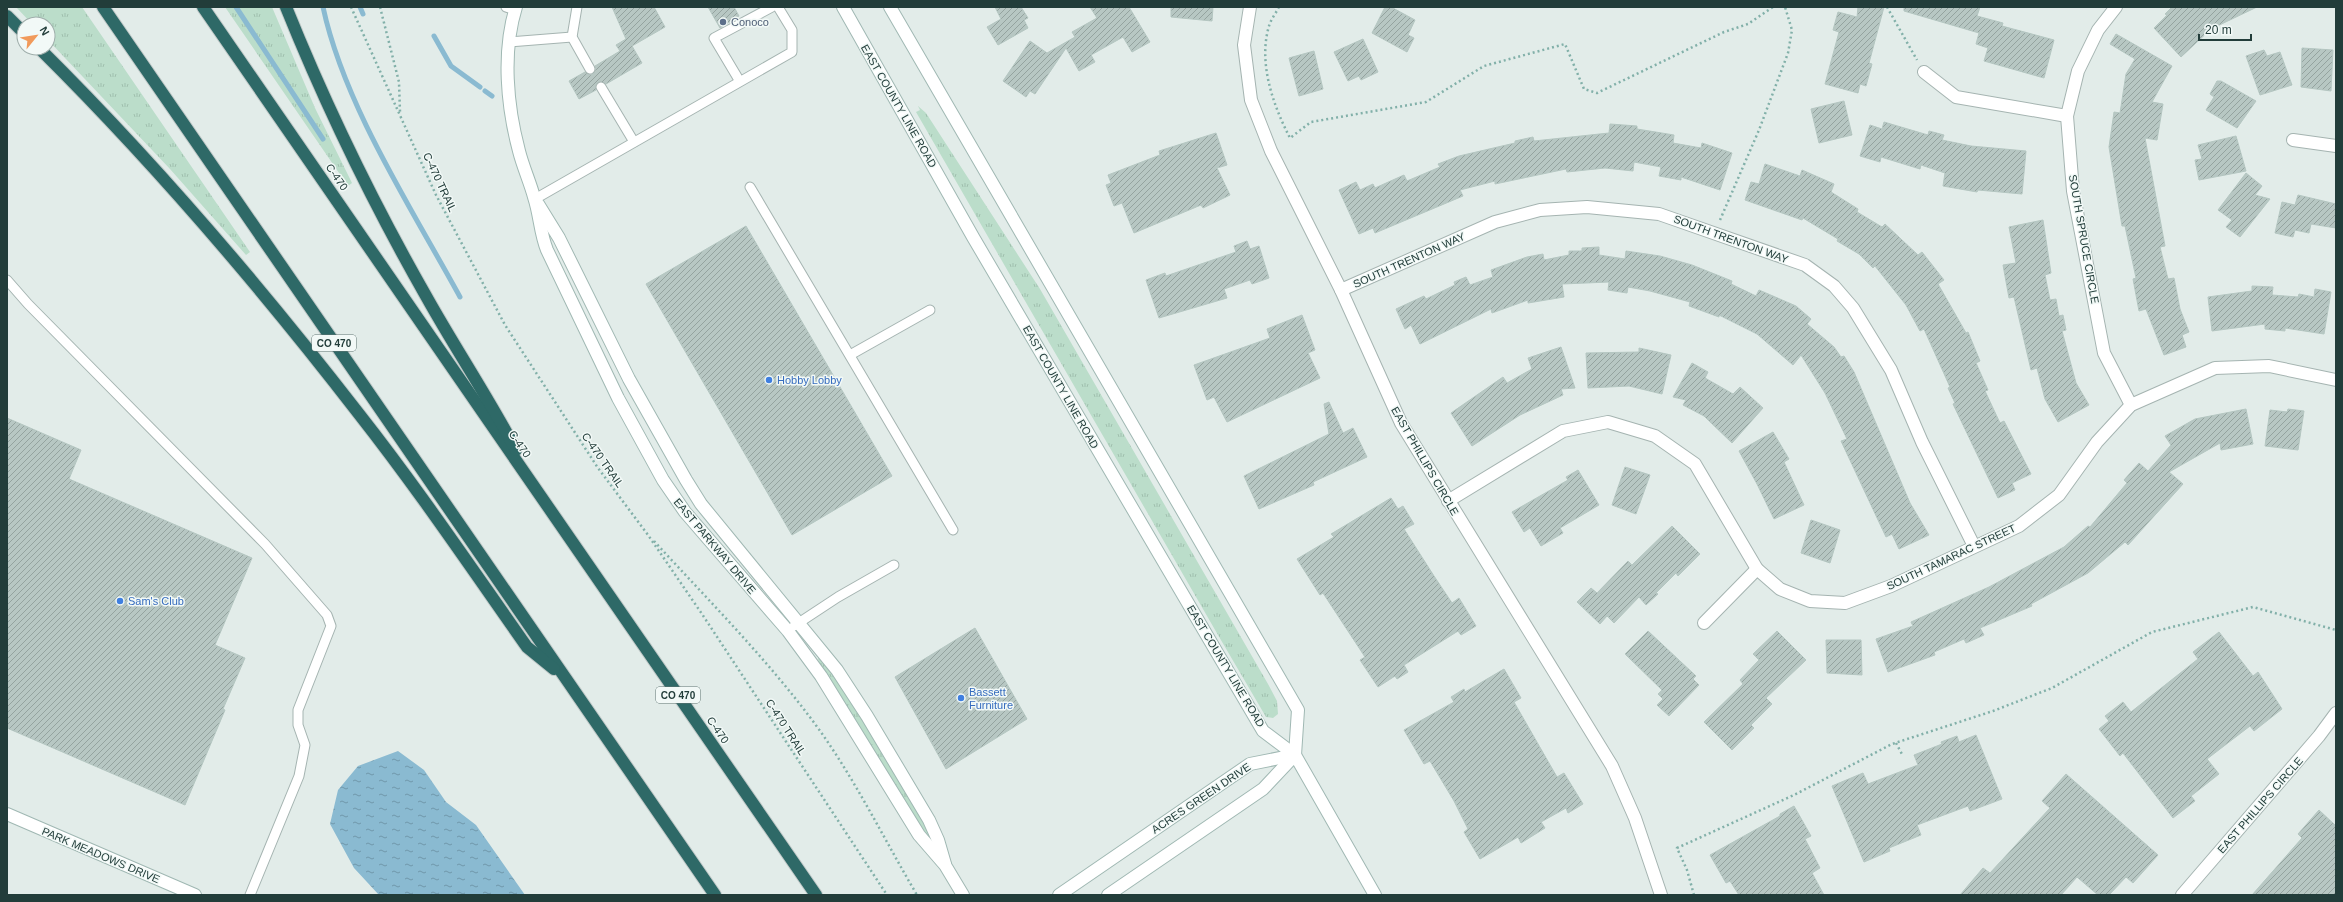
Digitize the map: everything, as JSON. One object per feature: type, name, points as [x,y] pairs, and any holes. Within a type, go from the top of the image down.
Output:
[{"type":"highway","name":"CO 470","points":[[103,7],[715,895]]},
{"type":"highway","name":"C-470","points":[[204,7],[539,496],[816,895]]},
{"type":"highway","points":[[286,7],[324,97],[383,217],[426,296],[500,419],[539,496]]},
{"type":"highway","points":[[7,16],[16,24]]},
{"type":"highway","points":[[47,56],[157,173],[252,280],[360,415],[528,647],[566,679]]},
{"type":"street","name":"EAST COUNTY LINE ROAD","points":[[843,7],[993,271],[1263,731],[1295,755],[1375,895]]},
{"type":"street","points":[[890,7],[1298,710],[1295,755],[1263,789],[1108,895]]},
{"type":"street","name":"EAST PHILLIPS CIRCLE","points":[[1250,7],[1244,45],[1251,100],[1271,150],[1341,290],[1401,423],[1448,502],[1612,766],[1635,818],[1661,895]]},
{"type":"street","name":"SOUTH SPRUCE CIRCLE","points":[[2116,7],[2098,30],[2078,71],[2067,116],[2073,191],[2104,353],[2131,405]]},
{"type":"street","name":"EAST PARKWAY DRIVE","points":[[512,8],[508,42],[508,82],[511,110],[519,151],[535,199],[539,226],[547,250],[618,398],[663,480],[707,539],[788,631],[840,706],[919,835],[945,865],[963,895]]},
{"type":"street","points":[[1924,72],[1956,97],[2067,116]]},
{"type":"street","points":[[2293,140],[2336,146]]},
{"type":"street","name":"EAST PARKWAY DRIVE","points":[[535,199],[559,238],[629,379],[686,480],[701,504],[799,622],[854,695],[935,833],[945,865]]},
{"type":"street","name":"SOUTH TRENTON WAY","points":[[1341,290],[1495,222],[1540,210],[1587,207],[1659,214],[1805,265],[1834,286],[1853,308],[1891,370],[1922,442],[1974,546]]},
{"type":"street","name":"SOUTH TAMARAC STREET","points":[[1448,502],[1563,431],[1608,422],[1655,436],[1694,464],[1757,569],[1780,589],[1810,601],[1845,603],[1891,586],[2019,526],[2059,495],[2097,442],[2131,405],[2215,368],[2269,366],[2336,380]]},
{"type":"street","points":[[1704,623],[1757,569]]},
{"type":"street","name":"EAST PHILLIPS CIRCLE","points":[[2182,895],[2319,736],[2336,713]]},
{"type":"street","name":"ACRES GREEN DRIVE","points":[[1059,895],[1250,764],[1295,755]]},
{"type":"street","name":"PARK MEADOWS DRIVE","points":[[7,814],[195,895]]},
{"type":"lane","points":[[577,7],[572,37],[590,69]]},
{"type":"lane","points":[[738,80],[714,38],[772,7]]},
{"type":"lane","points":[[535,199],[738,80],[792,52],[792,30],[778,7]]},
{"type":"lane","points":[[508,42],[572,37]]},
{"type":"lane","points":[[601,87],[634,142]]},
{"type":"lane","points":[[750,187],[953,530]]},
{"type":"lane","points":[[7,280],[28,304],[264,544],[327,615],[331,626],[298,710],[298,725],[304,745],[299,776],[250,895]]},
{"type":"lane","points":[[850,355],[930,310]]},
{"type":"lane","points":[[788,631],[799,622],[838,597],[894,565]]},
{"type":"path","name":"C-470 TRAIL","points":[[352,7],[448,220],[505,325],[598,468],[648,534],[887,895]]},
{"type":"path","points":[[380,7],[399,82],[400,113]]},
{"type":"path","points":[[1279,7],[1269,25],[1266,53],[1269,85],[1279,115],[1290,138],[1311,122],[1426,102],[1484,66],[1565,44],[1584,89],[1597,93],[1724,32],[1748,24],[1773,7]]},
{"type":"path","points":[[1714,233],[1759,130],[1788,53],[1792,30],[1785,7]]},
{"type":"path","points":[[1887,7],[1924,72]]},
{"type":"path","points":[[648,534],[786,685],[831,747],[874,817],[917,895]]},
{"type":"path","points":[[1694,895],[1687,870],[1677,848],[1794,795],[1896,743],[1993,711],[2052,688],[2152,632],[2253,607],[2336,630]]},
{"type":"path","points":[[1896,743],[1903,756]]},
{"type":"green space","points":[[16,7],[82,7],[250,252],[246,255],[170,169],[56,48],[56,16],[24,16]]},
{"type":"green space","points":[[225,7],[272,7],[315,108],[352,183],[348,186]]},
{"type":"green space","points":[[918,106],[926,113],[1040,289],[1268,684],[1277,701],[1278,714],[1273,718],[1266,717],[1218,635],[916,112],[920,110]]},
{"type":"green space","points":[[819,656],[823,657],[916,803],[931,838],[923,831],[822,671],[818,659]]},
{"type":"water","points":[[398,751],[424,770],[446,802],[476,825],[525,895],[379,895],[354,868],[330,824],[338,790],[358,766]]},
{"type":"building","points":[[612,7],[654,7],[665,27],[632,46],[642,63],[606,84],[598,82],[596,84],[596,90],[579,99],[569,81],[585,72],[590,75],[593,74],[596,69],[595,66],[620,51],[616,45],[626,39]]},
{"type":"building","name":"Conoco","points":[[708,7],[734,7],[739,16],[720,28]]},
{"type":"building","points":[[995,7],[1021,7],[1028,18],[1024,20],[1028,28],[998,45],[987,27],[1001,19]]},
{"type":"building","points":[[1090,7],[1129,7],[1150,42],[1132,52],[1123,37],[1091,55],[1095,62],[1079,71],[1066,48],[1035,94],[1030,91],[1026,97],[1003,81],[1030,41],[1047,53],[1075,37],[1072,32],[1097,18]]},
{"type":"building","points":[[1171,7],[1213,7],[1212,21],[1171,17]]},
{"type":"building","points":[[1385,7],[1391,7],[1415,20],[1408,35],[1414,38],[1407,52],[1372,33]]},
{"type":"building","points":[[1858,7],[1884,7],[1869,63],[1872,64],[1866,86],[1860,84],[1858,93],[1825,84],[1839,32],[1833,30],[1838,12],[1857,17]]},
{"type":"building","points":[[1904,7],[1980,7],[1977,16],[2003,23],[2002,26],[2054,40],[2044,78],[1984,61],[1988,48],[1976,44],[1979,33],[1904,11]]},
{"type":"building","points":[[2172,7],[2257,7],[2211,29],[2181,57],[2154,28],[2167,15],[2165,14]]},
{"type":"building","points":[[2116,34],[2172,66],[2152,102],[2163,104],[2157,140],[2145,138],[2165,246],[2160,247],[2168,279],[2174,278],[2180,309],[2189,332],[2182,335],[2186,347],[2164,355],[2146,309],[2139,311],[2133,279],[2136,278],[2125,226],[2122,226],[2109,147],[2114,112],[2120,113],[2126,74],[2135,59],[2110,44]]},
{"type":"building","points":[[1363,39],[1378,72],[1361,80],[1359,76],[1348,81],[1334,52]]},
{"type":"building","points":[[2302,48],[2333,50],[2331,91],[2301,87]]},
{"type":"building","points":[[2264,50],[2267,56],[2280,52],[2292,85],[2260,95],[2246,56]]},
{"type":"building","points":[[1314,51],[1323,89],[1299,96],[1289,58]]},
{"type":"building","points":[[2217,81],[2221,81],[2256,101],[2237,128],[2206,110],[2214,97],[2210,94]]},
{"type":"building","points":[[1844,101],[1852,135],[1819,143],[1811,109]]},
{"type":"building","points":[[1884,122],[1928,135],[1929,131],[1944,135],[1942,140],[1971,146],[2026,151],[2022,194],[1978,190],[1977,192],[1943,186],[1945,173],[1921,165],[1920,169],[1881,157],[1880,162],[1860,156],[1870,125],[1882,129]]},
{"type":"building","points":[[1610,124],[1637,126],[1637,129],[1674,135],[1673,143],[1701,148],[1702,143],[1732,153],[1720,190],[1681,177],[1681,180],[1659,176],[1661,167],[1634,162],[1633,171],[1605,168],[1567,172],[1566,169],[1495,184],[1495,181],[1460,190],[1463,196],[1375,233],[1373,228],[1359,234],[1339,190],[1356,182],[1360,190],[1373,184],[1375,188],[1404,175],[1407,181],[1440,167],[1438,164],[1459,156],[1515,143],[1515,141],[1533,137],[1534,141],[1609,133]]},
{"type":"building","points":[[1216,133],[1227,165],[1217,168],[1230,195],[1203,208],[1201,205],[1134,233],[1122,203],[1114,206],[1106,185],[1111,183],[1108,175],[1160,155],[1159,151]]},
{"type":"building","points":[[2236,136],[2246,171],[2199,180],[2195,160],[2202,159],[2198,145]]},
{"type":"building","points":[[1765,164],[1800,176],[1802,170],[1834,184],[1831,192],[1858,209],[1857,212],[1882,227],[1885,224],[1918,255],[1922,252],[1944,280],[1938,284],[1966,333],[1968,332],[1980,361],[1976,363],[1988,390],[1985,391],[2000,423],[2004,421],[2031,474],[2012,483],[2015,490],[1998,498],[1953,404],[1955,403],[1948,388],[1950,387],[1924,329],[1920,331],[1906,305],[1875,266],[1873,268],[1859,254],[1837,241],[1838,239],[1803,218],[1802,220],[1745,200],[1751,182],[1759,184]]},
{"type":"building","points":[[2246,173],[2262,186],[2255,195],[2270,199],[2240,237],[2226,227],[2232,220],[2218,210]]},
{"type":"building","points":[[2298,195],[2336,204],[2336,228],[2311,224],[2309,233],[2295,230],[2293,237],[2275,233],[2282,202],[2295,205]]},
{"type":"building","points":[[2043,220],[2051,273],[2045,275],[2050,300],[2056,299],[2059,316],[2063,315],[2066,330],[2062,331],[2076,383],[2089,405],[2058,422],[2045,399],[2037,368],[2031,370],[2014,297],[2009,298],[2003,265],[2016,263],[2009,227]]},
{"type":"building","name":"Hobby Lobby","points":[[746,226],[892,476],[792,535],[646,284]]},
{"type":"building","points":[[1247,241],[1250,249],[1259,246],[1269,278],[1252,284],[1250,280],[1224,289],[1227,298],[1159,318],[1146,280],[1165,273],[1166,276],[1236,252],[1234,246]]},
{"type":"building","points":[[1599,247],[1599,255],[1625,259],[1626,251],[1660,256],[1692,265],[1732,281],[1731,284],[1756,296],[1759,290],[1796,306],[1811,319],[1807,324],[1834,347],[1841,357],[1844,356],[1854,372],[1910,503],[1929,535],[1899,549],[1892,534],[1886,537],[1841,441],[1847,439],[1825,393],[1801,355],[1793,365],[1757,334],[1719,315],[1719,317],[1689,306],[1690,302],[1650,291],[1628,287],[1627,293],[1608,290],[1609,282],[1562,284],[1564,297],[1528,303],[1528,300],[1492,313],[1491,309],[1420,344],[1411,325],[1405,329],[1396,309],[1424,296],[1426,299],[1455,285],[1454,282],[1466,277],[1470,285],[1493,277],[1491,270],[1527,257],[1543,254],[1544,260],[1569,255],[1569,251],[1582,251],[1582,248]]},
{"type":"building","points":[[2252,286],[2273,287],[2272,295],[2298,297],[2299,294],[2314,297],[2315,289],[2331,292],[2324,334],[2285,328],[2285,331],[2265,329],[2265,324],[2212,331],[2208,297],[2252,291]]},
{"type":"building","points":[[1302,315],[1315,350],[1308,353],[1320,378],[1227,422],[1214,397],[1207,400],[1194,365],[1270,338],[1267,329]]},
{"type":"building","points":[[1561,347],[1575,388],[1561,389],[1563,395],[1520,415],[1472,446],[1451,413],[1503,377],[1507,383],[1532,369],[1528,358]]},
{"type":"building","points":[[1639,348],[1671,355],[1662,394],[1629,386],[1588,388],[1586,353],[1639,352]]},
{"type":"building","points":[[1692,363],[1708,372],[1705,378],[1733,394],[1740,387],[1763,408],[1732,443],[1704,416],[1683,405],[1686,400],[1673,397]]},
{"type":"building","points":[[1329,402],[1343,433],[1353,428],[1367,457],[1313,482],[1314,485],[1259,509],[1244,476],[1329,434],[1324,404]]},
{"type":"building","points":[[2246,409],[2253,444],[2221,450],[2220,443],[2169,472],[2183,484],[2128,545],[2125,542],[2088,573],[2031,604],[2032,606],[1980,628],[1984,635],[1966,643],[1964,639],[1934,652],[1935,655],[1888,672],[1876,639],[1913,626],[1911,622],[1989,587],[2064,547],[2088,526],[2090,527],[2127,483],[2124,480],[2139,463],[2148,471],[2171,445],[2165,436],[2195,419]]},
{"type":"building","points":[[2288,409],[2304,411],[2298,450],[2265,446],[2270,410],[2287,412]]},
{"type":"building","name":"Sam's Club","points":[[7,418],[81,450],[69,479],[252,558],[215,645],[245,658],[185,805],[7,728]]},
{"type":"building","points":[[1773,432],[1789,459],[1784,462],[1804,505],[1774,519],[1739,451]]},
{"type":"building","points":[[1625,467],[1650,475],[1636,514],[1612,505]]},
{"type":"building","points":[[1578,470],[1599,505],[1560,528],[1563,533],[1541,546],[1530,528],[1524,532],[1512,512],[1568,480],[1566,477]]},
{"type":"building","points":[[1391,498],[1398,509],[1403,506],[1414,524],[1404,529],[1434,576],[1452,603],[1459,598],[1476,626],[1461,635],[1458,631],[1404,665],[1408,672],[1397,679],[1395,676],[1378,687],[1360,660],[1365,657],[1323,593],[1320,595],[1297,559],[1334,537],[1331,534]]},
{"type":"building","points":[[1811,520],[1840,530],[1830,563],[1801,553]]},
{"type":"building","points":[[1672,526],[1700,554],[1678,576],[1676,573],[1656,593],[1658,594],[1646,605],[1639,597],[1614,623],[1607,616],[1600,624],[1577,602],[1591,588],[1597,593],[1628,561],[1632,565]]},
{"type":"building","name":"Bassett Furniture","points":[[975,628],[1027,719],[946,769],[895,677]]},
{"type":"building","points":[[1648,631],[1696,676],[1693,679],[1699,685],[1669,716],[1657,705],[1663,699],[1658,694],[1662,690],[1625,654]]},
{"type":"building","points":[[1777,631],[1806,660],[1766,698],[1772,704],[1751,725],[1754,728],[1732,750],[1704,722],[1743,684],[1740,680],[1759,660],[1753,654]]},
{"type":"building","points":[[2219,632],[2253,676],[2258,672],[2282,709],[2254,731],[2250,726],[2207,759],[2219,774],[2191,796],[2195,801],[2173,818],[2123,753],[2120,756],[2099,729],[2109,721],[2105,716],[2123,702],[2131,712],[2198,659],[2193,652]]},
{"type":"building","points":[[1826,640],[1861,640],[1862,675],[1827,673]]},
{"type":"building","points":[[1504,669],[1521,698],[1514,702],[1557,777],[1564,773],[1583,804],[1568,813],[1566,808],[1541,822],[1545,828],[1521,843],[1518,837],[1480,859],[1464,832],[1468,829],[1454,801],[1430,761],[1424,764],[1404,730],[1454,702],[1451,697],[1464,689],[1465,692]]},
{"type":"building","points":[[1976,735],[2002,799],[1970,811],[1968,806],[1917,825],[1921,835],[1889,848],[1890,851],[1864,862],[1832,786],[1863,773],[1868,784],[1918,765],[1914,755],[1942,744],[1941,742],[1957,736],[1959,742]]},
{"type":"building","points":[[2066,774],[2158,855],[2133,883],[2126,877],[2109,895],[2098,895],[2077,877],[2061,895],[1960,895],[1983,868],[1990,873],[2050,808],[2042,801]]},
{"type":"building","points":[[1794,806],[1811,836],[1805,839],[1820,868],[1812,873],[1824,895],[1739,895],[1730,881],[1726,883],[1710,855],[1780,816],[1780,814]]},
{"type":"building","points":[[2319,810],[2336,826],[2336,895],[2252,895],[2302,838],[2298,834]]},
{"type":"waterway","points":[[236,7],[323,139]]},
{"type":"waterway","points":[[323,7],[333,44],[363,119],[381,156],[460,297]]},
{"type":"waterway","points":[[360,7],[363,14]]},
{"type":"waterway","points":[[434,36],[451,66],[480,87]]},
{"type":"waterway","points":[[485,91],[492,96]]},
{"type":"place","name":"Conoco","points":[[723,22]]},
{"type":"place","name":"Hobby Lobby","points":[[769,380]]},
{"type":"place","name":"Sam's Club","points":[[120,601]]},
{"type":"place","name":"Bassett Furniture","points":[[961,698]]}]
